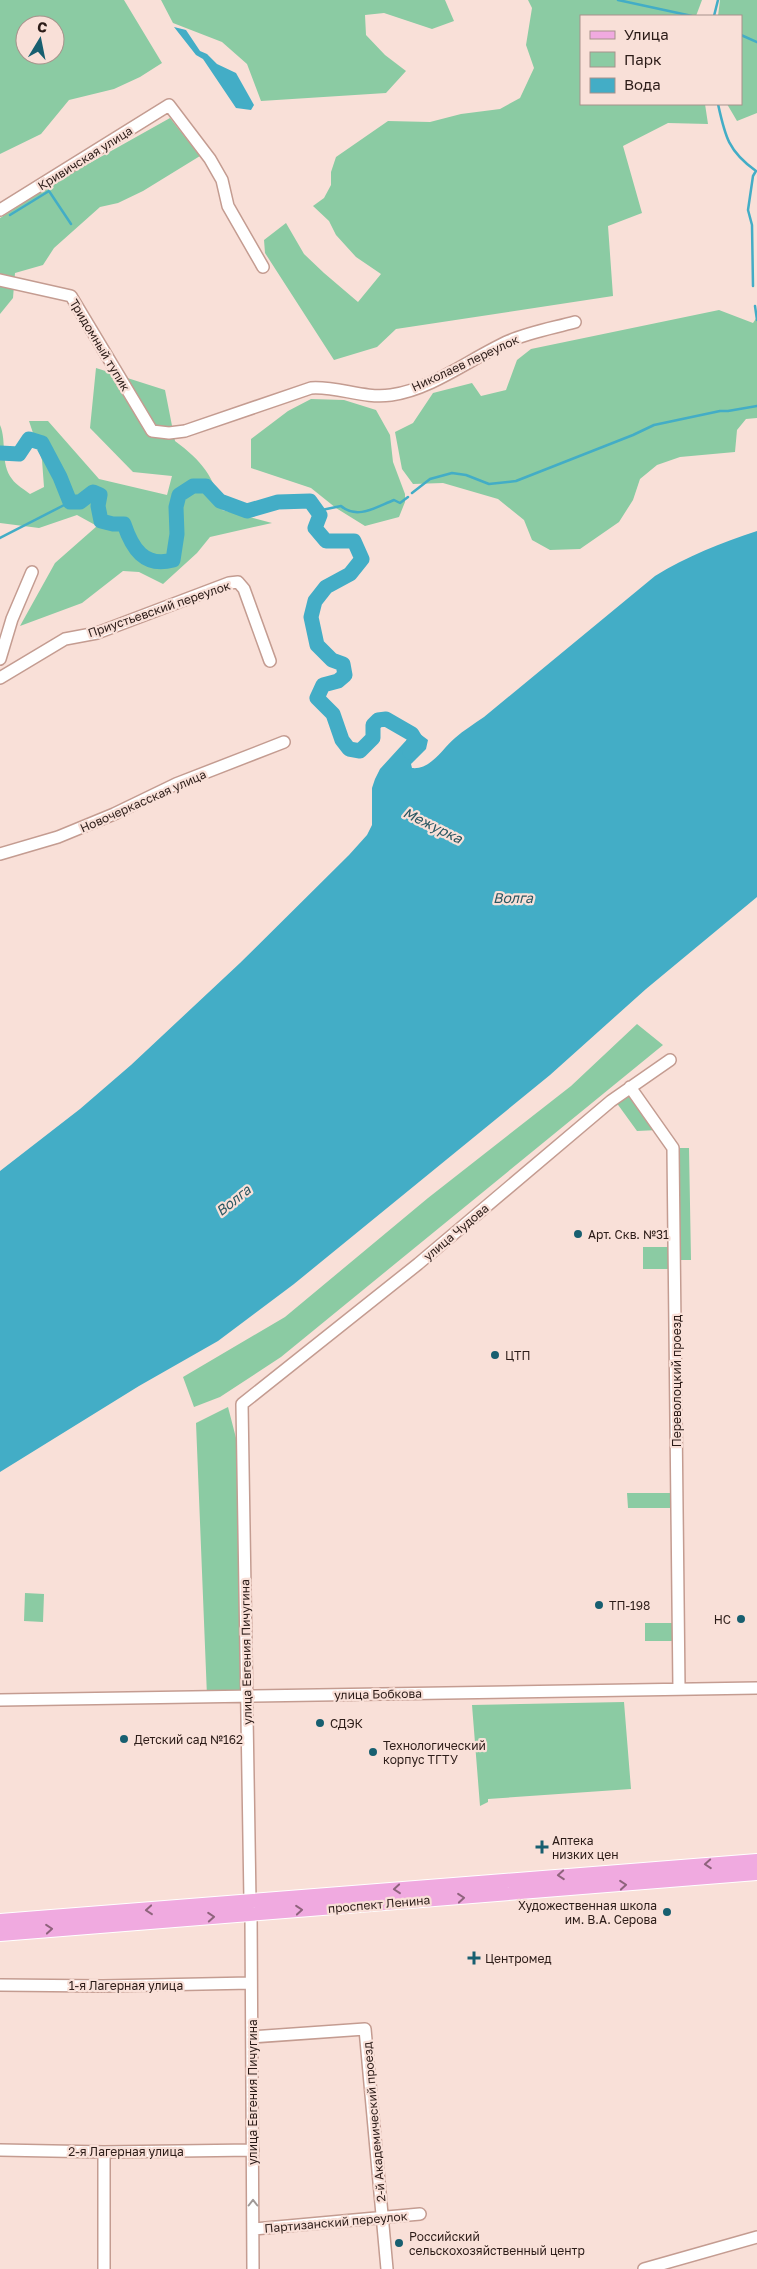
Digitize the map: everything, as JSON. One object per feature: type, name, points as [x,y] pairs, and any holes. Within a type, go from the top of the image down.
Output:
[{"type":"main road","name":"проспект Ленина","points":[[0,1934],[253,1905],[757,1861]]},
{"type":"main road","name":"проспект Ленина","points":[[0,1921],[757,1873]]},
{"type":"street","name":"Кривичская улица","points":[[0,210],[169,105],[210,159],[222,180],[228,206],[263,267]]},
{"type":"street","name":"Тридомный тупик","points":[[0,280],[71,296],[152,430]]},
{"type":"street","name":"Николаев переулок","points":[[152,430],[185,431],[311,388],[326,387],[368,396],[391,395],[440,377],[510,341],[575,322]]},
{"type":"street","points":[[0,659],[12,619],[32,572]]},
{"type":"street","name":"Приустьевский переулок","points":[[0,678],[65,639],[97,633],[229,583],[238,582],[244,589],[270,662]]},
{"type":"street","name":"Новочеркасская улица","points":[[0,854],[58,837],[114,814],[176,784],[284,742]]},
{"type":"street","name":"улица Чудова","points":[[242,1404],[418,1264],[545,1156],[630,1087],[670,1060]]},
{"type":"street","name":"Переволоцкий проезд","points":[[630,1087],[673,1148],[679,1689]]},
{"type":"street","name":"улица Евгения Пичугина","points":[[242,1404],[253,1905],[253,2269]]},
{"type":"street","name":"улица Бобкова","points":[[0,1700],[757,1688]]},
{"type":"street","name":"1-я Лагерная улица","points":[[0,1985],[103,1986],[252,1983]]},
{"type":"street","name":"2-й Академический проезд","points":[[252,2037],[365,2029],[387,2269]]},
{"type":"street","name":"2-я Лагерная улица","points":[[0,2150],[104,2152],[252,2150]]},
{"type":"street","points":[[104,2152],[104,2269]]},
{"type":"street","name":"Партизанский переулок","points":[[252,2229],[420,2214]]},
{"type":"street","points":[[644,2269],[757,2237]]},
{"type":"green space","points":[[0,0],[124,0],[162,63],[140,77],[114,89],[69,100],[41,134],[0,154]]},
{"type":"green space","points":[[161,0],[445,0],[454,21],[432,29],[384,13],[365,15],[366,35],[385,55],[406,71],[386,93],[261,101],[247,64],[222,42],[173,23]]},
{"type":"green space","points":[[528,0],[702,0],[696,15],[580,15],[580,105],[705,105],[708,124],[668,123],[623,146],[642,213],[608,226],[613,296],[396,329],[377,347],[334,360],[265,253],[264,240],[286,223],[304,254],[358,302],[381,274],[356,257],[336,235],[329,221],[313,206],[324,198],[331,185],[331,172],[336,157],[388,121],[430,122],[461,114],[500,109],[520,98],[534,68],[526,45],[532,8]]},
{"type":"green space","points":[[720,0],[757,0],[757,113],[737,121],[728,105],[742,105],[742,15],[718,15]]},
{"type":"green space","points":[[170,118],[200,156],[143,191],[118,203],[100,207],[54,248],[43,265],[15,273],[13,298],[0,314],[0,218],[63,178]]},
{"type":"green space","points":[[719,310],[753,323],[757,317],[757,418],[746,419],[737,430],[735,452],[680,457],[657,465],[640,479],[633,500],[619,522],[580,549],[550,550],[532,540],[524,520],[498,499],[443,483],[413,484],[402,469],[395,432],[413,423],[433,393],[472,383],[481,396],[506,390],[517,360],[531,349]]},
{"type":"green space","points":[[96,368],[165,390],[175,441],[193,455],[206,470],[219,498],[222,510],[272,523],[210,537],[197,553],[163,584],[139,572],[123,571],[82,603],[20,626],[55,563],[97,526],[77,515],[39,528],[0,523],[0,425],[8,473],[16,483],[30,494],[44,487],[42,460],[29,421],[48,421],[99,479],[167,495],[172,476],[133,472],[90,428]]},
{"type":"green space","points":[[311,399],[344,400],[376,410],[390,435],[393,462],[405,494],[405,502],[399,517],[365,526],[336,508],[311,488],[251,468],[251,439],[288,411]]},
{"type":"green space","points":[[637,1024],[663,1045],[281,1357],[220,1397],[194,1407],[183,1377],[285,1317],[428,1198],[571,1086]]},
{"type":"green space","points":[[629,1092],[658,1130],[637,1131],[616,1102]]},
{"type":"green space","points":[[676,1148],[689,1148],[691,1260],[678,1260]]},
{"type":"green space","points":[[643,1247],[671,1247],[671,1269],[643,1269]]},
{"type":"green space","points":[[228,1407],[243,1465],[247,1696],[207,1696],[196,1423]]},
{"type":"green space","points":[[627,1493],[670,1493],[671,1508],[628,1508]]},
{"type":"green space","points":[[25,1593],[44,1594],[43,1622],[24,1621]]},
{"type":"green space","points":[[645,1623],[672,1623],[672,1641],[645,1641]]},
{"type":"green space","points":[[624,1702],[631,1789],[488,1799],[488,1802],[480,1806],[472,1705]]},
{"type":"water","points":[[174,27],[186,30],[200,51],[207,54],[217,64],[236,73],[254,105],[251,110],[236,108],[203,59],[196,55]]},
{"type":"water","name":"Волга","points":[[757,531],[757,897],[646,989],[550,1075],[294,1284],[218,1341],[139,1386],[0,1472],[0,1171],[80,1109],[131,1065],[240,963],[349,855],[367,835],[372,825],[372,788],[380,769],[412,734],[420,734],[428,740],[426,749],[411,764],[412,768],[419,768],[436,758],[458,735],[484,717],[655,576],[704,550]]},
{"type":"waterway","points":[[618,0],[687,15]]},
{"type":"waterway","points":[[714,15],[718,0]]},
{"type":"waterway","points":[[742,35],[757,42]]},
{"type":"waterway","points":[[718,105],[729,142],[739,157],[756,171],[753,176],[748,210],[752,225],[753,286]]},
{"type":"waterway","points":[[10,215],[49,191],[71,224]]},
{"type":"waterway","points":[[755,306],[757,320]]},
{"type":"waterway","points":[[412,493],[430,479],[452,473],[466,475],[489,484],[516,481],[654,425],[720,411],[757,406]]},
{"type":"waterway","name":"Межурка","points":[[0,453],[19,454],[29,439],[42,443],[60,477],[70,502],[80,502],[93,492],[100,495],[98,506],[101,521],[124,524],[135,548],[141,554],[154,561],[173,560],[177,534],[176,507],[179,495],[193,486],[206,486],[220,501],[247,511],[278,502],[310,501],[320,515],[315,528],[326,541],[354,541],[362,559],[350,574],[326,587],[315,601],[311,617],[317,645],[332,660],[343,664],[345,675],[338,681],[323,685],[317,698],[333,714],[342,740],[349,749],[360,751],[373,738],[373,725],[378,720],[386,719],[412,734],[415,739],[410,752]]},
{"type":"waterway","points":[[317,511],[341,506],[354,512],[367,511],[394,500],[400,503],[408,497]]},
{"type":"waterway","points":[[0,538],[70,502]]},
{"type":"place","name":"Арт. Скв. №31","points":[[578,1234]]},
{"type":"place","name":"ЦТП","points":[[495,1355]]},
{"type":"place","name":"ТП-198","points":[[599,1605]]},
{"type":"place","name":"НС","points":[[741,1619]]},
{"type":"place","name":"СДЭК","points":[[320,1723]]},
{"type":"place","name":"Детский сад №162","points":[[124,1739]]},
{"type":"place","name":"Технологический корпус ТГТУ","points":[[373,1752]]},
{"type":"place","name":"Аптека низких цен","points":[[542,1847]]},
{"type":"place","name":"Художественная школа им. В.А. Серова","points":[[667,1912]]},
{"type":"place","name":"Центромед","points":[[474,1958]]},
{"type":"place","name":"Российский сельскохозяйственный центр","points":[[399,2243]]}]
